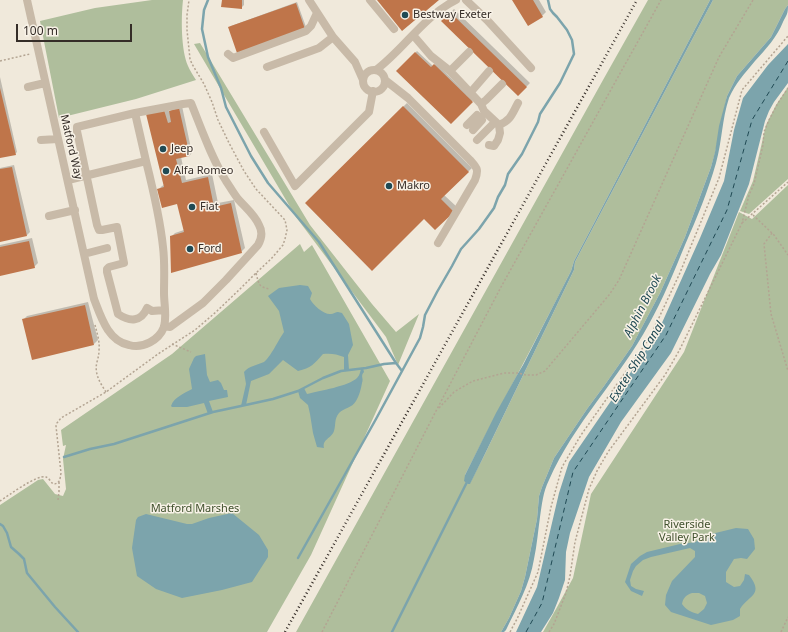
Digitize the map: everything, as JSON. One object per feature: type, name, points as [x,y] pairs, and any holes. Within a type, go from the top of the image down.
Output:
[{"type":"street","name":"Matford Way","points":[[27,0],[94,299],[100,315],[108,331],[117,341],[130,346],[145,345],[152,341],[162,332],[164,326]]},
{"type":"street","points":[[309,0],[333,37],[355,62],[365,86],[370,91],[398,91]]},
{"type":"street","points":[[370,0],[394,29]]},
{"type":"street","points":[[363,80],[366,73],[387,62],[413,34],[436,13],[456,0]]},
{"type":"street","points":[[466,0],[487,20],[531,68]]},
{"type":"street","points":[[228,54],[233,58],[306,31],[311,26],[317,13]]},
{"type":"street","points":[[413,34],[431,56],[450,71],[470,93],[482,111],[497,123],[500,133],[498,140],[494,146],[489,145]]},
{"type":"street","points":[[267,67],[319,48],[333,37]]},
{"type":"street","points":[[450,71],[469,52]]},
{"type":"street","points":[[355,62],[382,73],[384,78],[398,91],[405,94],[476,167],[478,173],[476,180],[438,243]]},
{"type":"street","points":[[264,132],[295,186],[369,112],[377,90],[384,83],[384,68],[387,62]]},
{"type":"street","points":[[470,93],[489,71]]},
{"type":"street","points":[[28,87],[45,83]]},
{"type":"street","points":[[470,128],[477,114],[482,111],[486,100],[502,84]]},
{"type":"street","points":[[135,113],[152,184],[162,235],[164,254],[165,310],[164,326],[170,327],[203,303],[258,245],[262,239],[261,231],[259,224],[250,211],[237,198],[224,177],[208,147],[191,103],[135,113],[77,127],[97,225],[99,230],[117,227],[124,263],[109,267],[107,272],[118,314],[128,320],[135,320],[143,316],[147,308],[152,311],[165,310]]},
{"type":"street","points":[[477,140],[497,123],[505,122],[509,119],[518,103]]},
{"type":"street","points":[[41,140],[58,139]]},
{"type":"street","points":[[68,180],[146,161]]},
{"type":"street","points":[[49,216],[75,210]]},
{"type":"street","points":[[84,254],[107,248]]},
{"type":"path","points":[[322,632],[505,280],[661,0]]},
{"type":"path","points":[[436,411],[454,392],[473,381],[504,373],[536,375],[545,371],[609,295],[619,280],[719,57],[753,0]]},
{"type":"path","points":[[510,632],[538,572],[551,507],[562,467],[582,435],[649,338],[679,276],[718,178],[742,90],[788,36]]},
{"type":"path","points":[[0,61],[38,52]]},
{"type":"path","points":[[549,632],[554,624],[566,593],[580,522],[589,489],[608,452],[665,375],[679,351],[742,223],[749,195],[754,184],[763,145],[764,132],[778,103],[788,88]]},
{"type":"path","points":[[742,223],[788,182]]},
{"type":"path","points":[[752,214],[774,235],[788,255]]},
{"type":"path","points":[[772,233],[764,244],[771,314],[788,371]]},
{"type":"path","points":[[256,273],[262,288],[270,289]]},
{"type":"path","points":[[94,322],[99,347],[96,373],[106,392]]},
{"type":"path","points":[[172,344],[191,352]]},
{"type":"path","points":[[58,500],[59,482]]},
{"type":"path","points":[[781,632],[788,617]]},
{"type":"green space","points":[[152,0],[183,0],[182,25],[184,51],[188,66],[196,80],[136,99],[59,118],[40,21],[95,8]]},
{"type":"green space","points":[[648,0],[710,0],[574,261],[571,271],[465,475],[468,484],[470,483],[483,458],[574,270],[575,262],[713,0],[788,0],[788,5],[771,37],[737,76],[727,96],[711,167],[685,237],[660,293],[632,346],[554,458],[539,496],[537,519],[525,577],[521,591],[509,618],[501,632],[296,632],[603,80]]},
{"type":"green space","points":[[200,43],[310,225],[372,304],[396,332],[419,314],[398,365],[386,337],[296,217],[194,44]]},
{"type":"green space","points":[[788,87],[788,179],[749,214],[740,211],[753,181],[766,125],[776,105]]},
{"type":"green space","name":"Riverside Valley Park","points":[[788,185],[788,632],[543,632],[573,578],[591,494],[684,352],[739,212],[752,219]]},
{"type":"green space","name":"Matford Marshes","points":[[300,244],[304,252],[312,245],[390,381],[311,555],[267,632],[0,632],[0,505],[38,480],[43,479],[55,494],[63,496],[66,489],[63,459],[66,445],[63,446],[61,430],[172,354]]},
{"type":"water","points":[[710,0],[713,0],[575,262],[574,270],[483,458],[470,484],[468,484],[464,481],[465,475],[496,413],[523,365],[571,271],[574,261]]},
{"type":"water","points":[[788,5],[787,14],[778,33],[740,79],[729,98],[718,155],[709,184],[694,225],[659,305],[624,364],[571,439],[549,480],[543,498],[532,568],[523,595],[506,630],[501,632],[521,591],[537,519],[539,496],[554,458],[632,346],[660,293],[685,237],[711,167],[719,126],[727,96],[737,76],[771,37]]},
{"type":"water","name":"Exeter Ship Canal","points":[[788,44],[788,83],[774,102],[765,121],[749,184],[721,255],[671,353],[621,422],[589,477],[570,533],[566,552],[565,580],[553,613],[541,632],[516,632],[537,587],[559,493],[569,462],[657,334],[724,181],[734,130],[743,98],[768,65]]},
{"type":"water","points":[[300,285],[308,286],[312,293],[310,299],[319,309],[328,314],[338,312],[342,313],[349,324],[353,345],[348,355],[349,370],[344,371],[344,357],[334,354],[323,354],[312,365],[298,371],[283,360],[269,374],[251,381],[246,405],[241,406],[246,384],[244,372],[266,360],[272,353],[284,332],[279,311],[268,296],[279,288]]},
{"type":"water","points":[[205,354],[207,375],[210,382],[218,380],[224,390],[227,390],[228,397],[209,401],[213,412],[208,414],[204,403],[187,407],[172,407],[172,403],[177,398],[192,389],[189,369],[196,356]]},
{"type":"water","points":[[363,368],[364,372],[362,375],[360,392],[356,401],[337,415],[333,434],[325,441],[324,448],[317,447],[308,405],[300,398],[298,391],[304,388],[307,394],[334,388],[353,381],[357,378],[361,369]]},
{"type":"water","points":[[232,513],[259,535],[268,550],[268,557],[252,582],[182,598],[156,589],[137,576],[132,548],[136,520],[138,517],[146,514],[192,524],[209,518]]},
{"type":"water","points":[[736,528],[748,529],[754,539],[755,549],[747,559],[734,559],[726,572],[726,582],[734,587],[740,586],[744,580],[745,574],[749,575],[755,587],[754,594],[740,609],[740,616],[733,620],[711,625],[671,612],[665,605],[666,595],[672,581],[695,557],[695,551],[690,548],[651,557],[643,560],[636,566],[630,580],[631,586],[644,591],[642,596],[631,591],[625,582],[631,564],[640,556],[647,552],[680,544],[696,542],[699,537]],"holes":[[[692,593],[699,593],[705,596],[707,603],[704,609],[698,614],[685,608],[682,604],[684,598],[688,595]]]},
{"type":"building","points":[[222,0],[242,0],[242,9],[221,7]]},
{"type":"building","name":"Bestway Exeter","points":[[377,0],[439,0],[402,31]]},
{"type":"building","points":[[512,0],[533,0],[543,17],[528,26]]},
{"type":"building","points":[[296,3],[305,29],[237,53],[228,27]]},
{"type":"building","points":[[450,12],[527,87],[518,96],[441,21]]},
{"type":"building","points":[[415,52],[431,67],[434,64],[473,102],[451,124],[396,71]]},
{"type":"building","points":[[0,88],[16,155],[0,158]]},
{"type":"building","name":"Makro","points":[[403,106],[469,172],[441,199],[454,212],[435,230],[424,219],[372,271],[305,203]]},
{"type":"building","points":[[179,108],[190,156],[176,159],[182,183],[208,177],[214,207],[231,203],[242,253],[171,273],[170,236],[184,232],[177,204],[162,208],[157,189],[164,187],[146,114],[164,110],[168,123],[171,122],[169,111]]},
{"type":"building","points":[[12,167],[27,236],[0,242],[0,169]]},
{"type":"building","points":[[29,241],[35,268],[0,276],[0,247]]},
{"type":"building","points":[[85,305],[94,345],[32,360],[22,319]]},
{"type":"waterway","points":[[208,0],[204,10],[202,29],[208,57],[221,88],[226,107],[251,156],[268,183],[319,242],[396,363]]},
{"type":"waterway","points":[[298,558],[420,338],[425,315],[437,292],[461,249],[479,229],[494,208],[505,185],[508,174],[522,154],[538,122],[540,114],[560,83],[574,54],[572,40],[567,30],[550,9],[548,0]]},
{"type":"waterway","points":[[64,457],[90,449],[114,444],[213,412],[273,399],[298,391],[323,378],[341,371],[396,363],[402,371]]},
{"type":"waterway","points":[[392,632],[468,480]]},
{"type":"waterway","points":[[0,524],[7,533],[11,547],[24,559],[27,573],[78,632]]},
{"type":"ferry route","points":[[526,632],[542,603],[573,472],[666,335],[727,210],[752,120],[788,61]]},
{"type":"railway","points":[[285,632],[637,0]]},
{"type":"place","name":"Bestway Exeter","points":[[405,15]]},
{"type":"place","name":"Jeep","points":[[163,149]]},
{"type":"place","name":"Alfa Romeo","points":[[166,171]]},
{"type":"place","name":"Makro","points":[[389,186]]},
{"type":"place","name":"Fiat","points":[[192,207]]},
{"type":"place","name":"Ford","points":[[190,249]]},
{"type":"water label","name":"Alphin Brook","points":[[643,306]]}]
